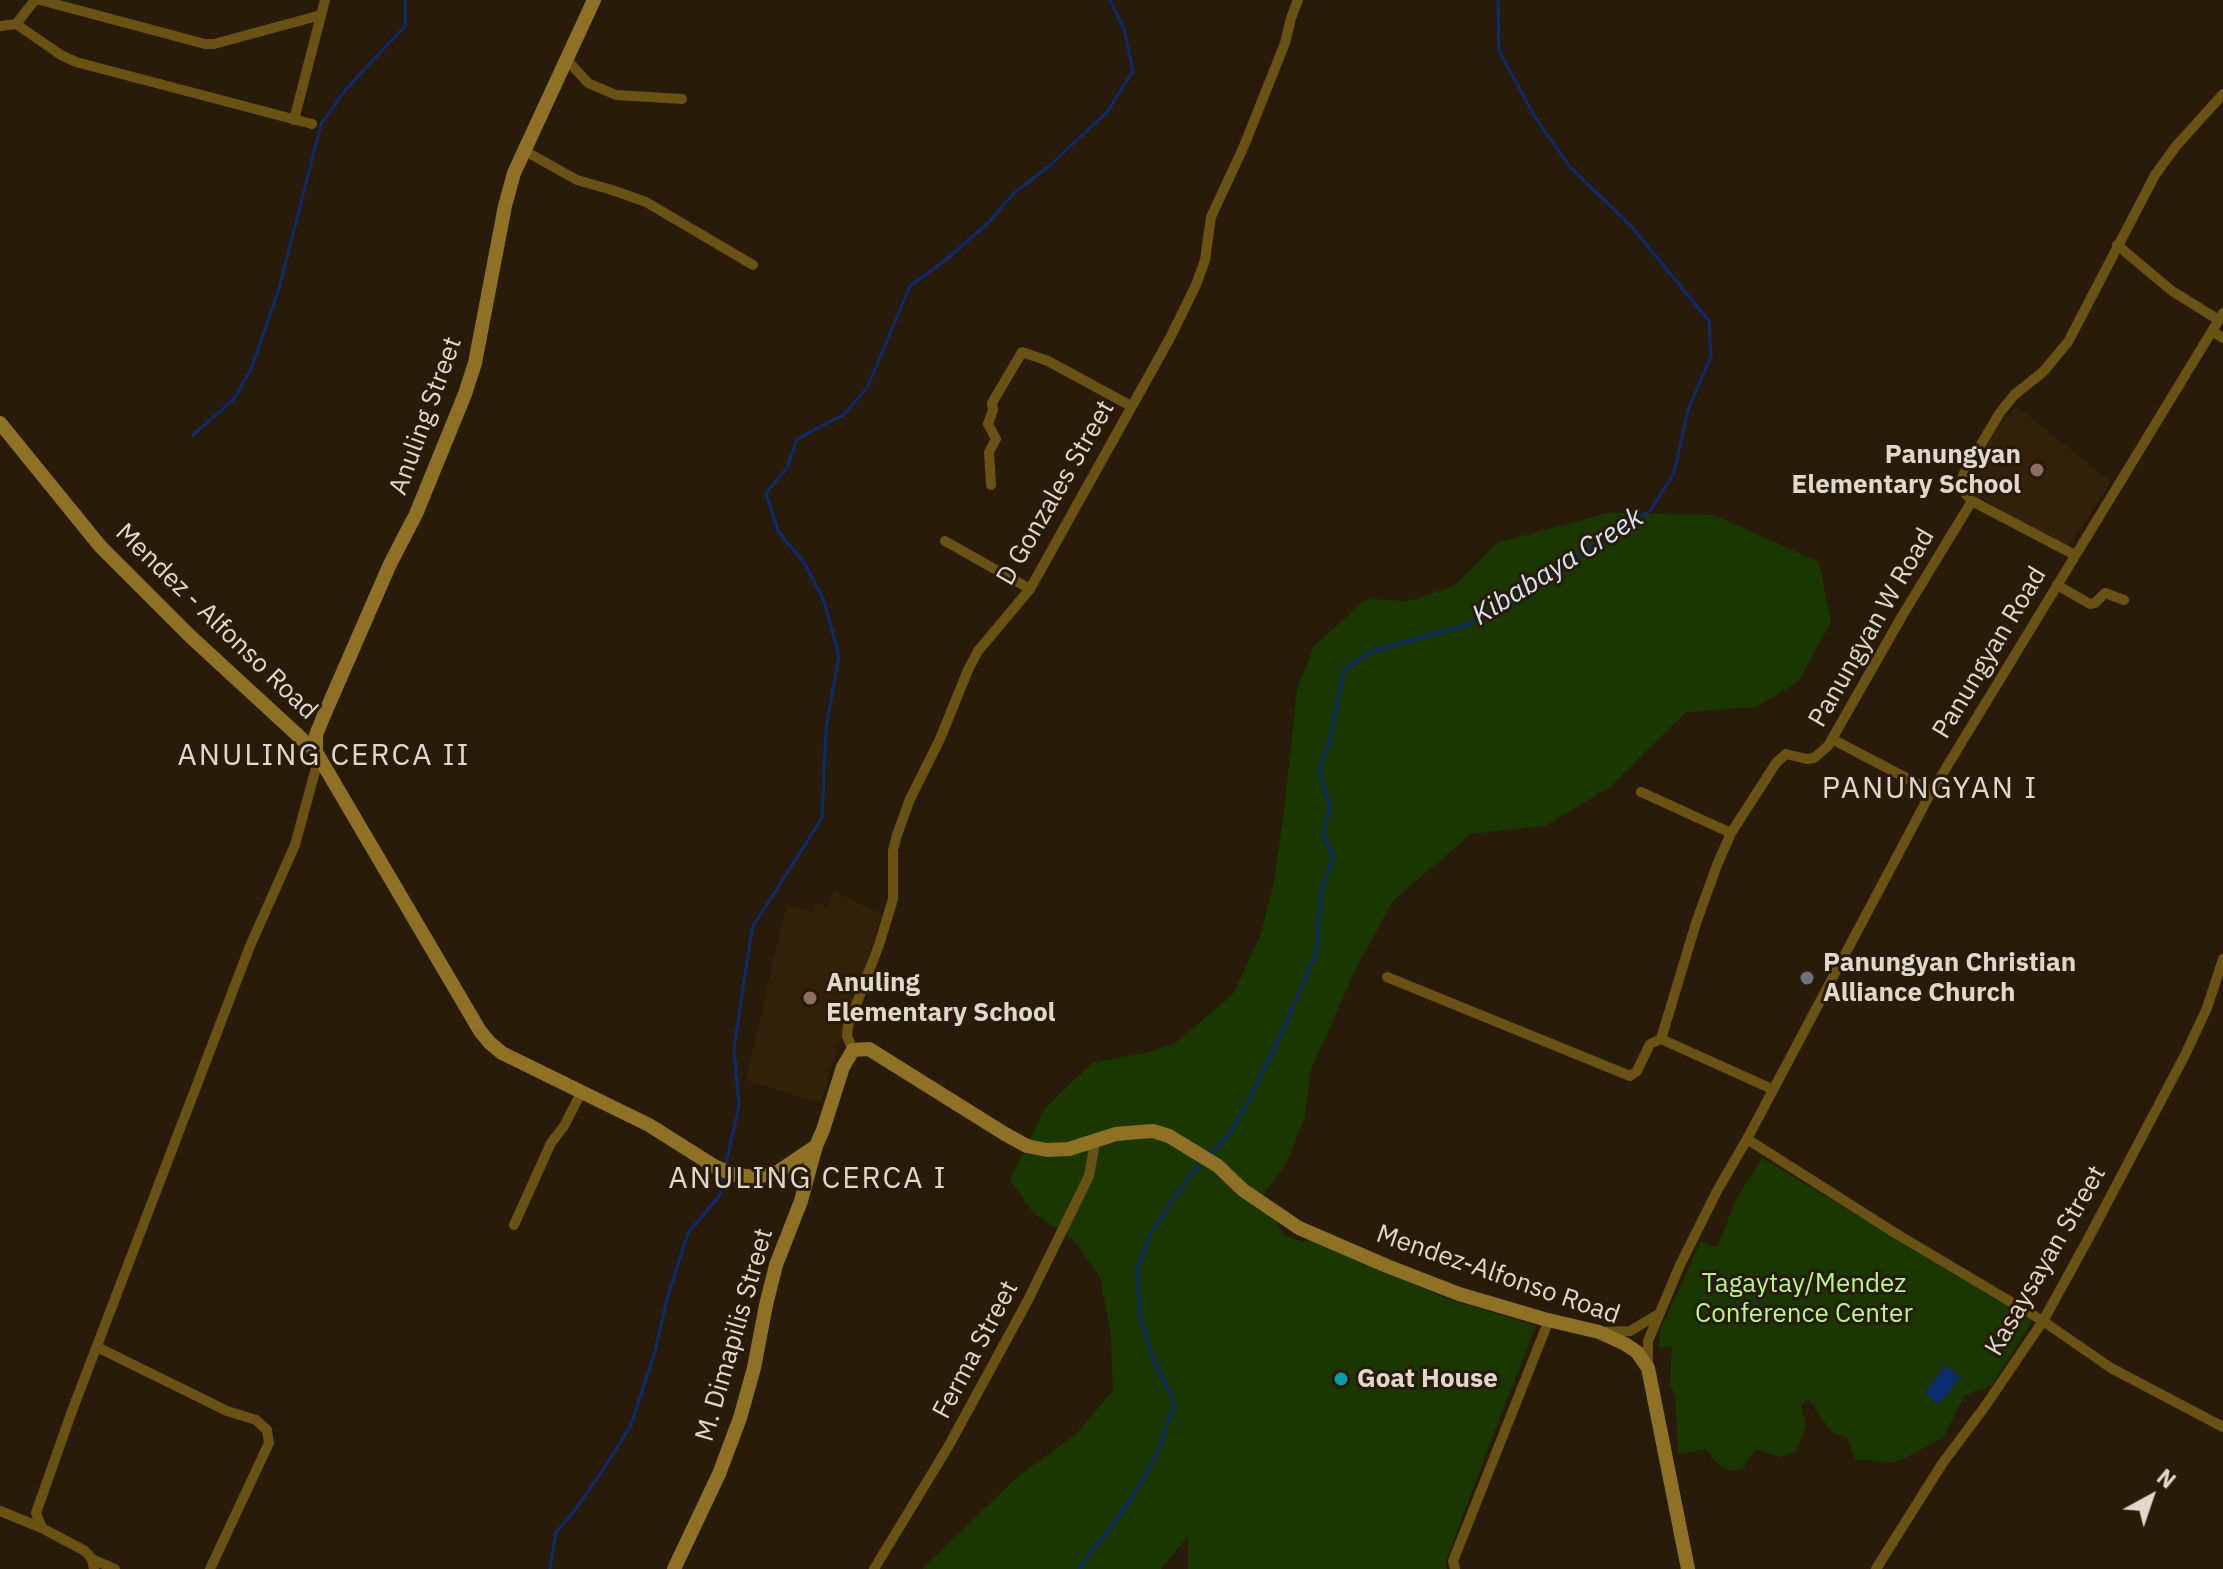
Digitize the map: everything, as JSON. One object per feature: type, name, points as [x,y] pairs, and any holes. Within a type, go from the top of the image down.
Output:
[{"type":"main road","name":"Anuling Street","points":[[316,752],[316,735],[322,720],[390,564],[416,514],[465,394],[475,363],[514,173],[594,0]]},
{"type":"main road","name":"Mendez - Alfonso Road","points":[[0,423],[100,546],[191,637],[316,752],[480,1031],[490,1043],[502,1053],[649,1125],[714,1166],[734,1175],[757,1177],[776,1173]]},
{"type":"main road","name":"Mendez-Alfonso Road","points":[[853,1050],[869,1049],[1027,1146],[1047,1150],[1069,1149],[1116,1134],[1153,1131],[1169,1136],[1218,1166],[1243,1190],[1299,1228],[1459,1294],[1599,1332],[1637,1352],[1648,1368]]},
{"type":"main road","points":[[776,1173],[816,1146],[843,1067],[853,1050]]},
{"type":"main road","name":"M. Dimapilis Street","points":[[674,1569],[719,1474],[740,1418],[776,1265],[801,1201],[816,1146]]},
{"type":"main road","points":[[776,1173],[785,1175],[794,1184],[801,1201]]},
{"type":"main road","points":[[1648,1368],[1688,1569]]},
{"type":"street","points":[[0,26],[16,24],[38,0],[214,44],[321,15]]},
{"type":"street","points":[[294,120],[325,0]]},
{"type":"street","name":"D Gonzales Street","points":[[853,1050],[847,1036],[848,1026],[893,899],[893,850],[910,799],[978,651],[1030,589],[1170,338],[1196,285],[1205,260],[1211,217],[1244,146],[1285,43],[1298,0]]},
{"type":"street","points":[[16,24],[76,62],[312,124]]},
{"type":"street","points":[[568,61],[588,83],[616,95],[682,99]]},
{"type":"street","points":[[2075,555],[1972,501],[1963,491],[1963,475],[1988,429],[2006,404],[2043,372],[2068,342],[2155,175],[2176,146],[2223,94]]},
{"type":"street","points":[[525,151],[577,180],[646,202],[753,265]]},
{"type":"street","points":[[2117,245],[2172,291],[2221,317]]},
{"type":"street","name":"Panungyan Road","points":[[1648,1368],[1648,1341],[1658,1315],[1717,1191],[1931,791],[2221,317]]},
{"type":"street","points":[[2212,331],[2223,338]]},
{"type":"street","points":[[991,485],[989,452],[996,439],[988,424],[992,403],[1022,352],[1048,361],[1131,406]]},
{"type":"street","name":"Panungyan W Road","points":[[1661,1039],[1696,923],[1731,833],[1781,757],[1786,754],[1814,758],[1832,739],[1972,501]]},
{"type":"street","points":[[945,541],[1030,589]]},
{"type":"street","points":[[2057,585],[2090,604],[2105,593],[2124,600]]},
{"type":"street","points":[[1832,739],[1931,791]]},
{"type":"street","points":[[42,1528],[36,1513],[42,1492],[250,946],[295,845],[317,764],[316,752]]},
{"type":"street","points":[[1641,792],[1731,833]]},
{"type":"street","name":"Kasaysayan Street","points":[[1876,1569],[1942,1464],[2043,1321],[2185,1055],[2207,1008],[2223,959]]},
{"type":"street","points":[[1387,977],[1630,1076],[1637,1071],[1650,1044],[1661,1039],[1772,1089]]},
{"type":"street","points":[[514,1225],[551,1143],[564,1126],[582,1091]]},
{"type":"street","points":[[1747,1139],[1895,1233],[2043,1321],[2111,1368],[2223,1427]]},
{"type":"street","name":"Ferma Street","points":[[874,1569],[948,1447],[1027,1302],[1089,1176],[1095,1142]]},
{"type":"street","points":[[1599,1332],[1630,1331],[1658,1315]]},
{"type":"street","points":[[1455,1569],[1453,1561],[1549,1320]]},
{"type":"street","points":[[97,1347],[227,1411],[256,1420],[267,1430],[269,1443],[210,1569]]},
{"type":"street","points":[[0,1511],[42,1528],[85,1551],[93,1564],[115,1569]]},
{"type":"shaded area","name":"Panungyan Elementary School","points":[[2016,406],[2111,482],[2067,548],[1976,495],[1974,481],[1979,459],[1997,429]]},
{"type":"shaded area","name":"Anuling Elementary School","points":[[833,891],[882,915],[820,1103],[746,1080],[786,905],[814,913],[816,902],[827,907]]},
{"type":"green space","points":[[1608,513],[1714,515],[1819,562],[1831,622],[1798,682],[1756,707],[1686,712],[1609,788],[1545,826],[1471,834],[1393,901],[1356,969],[1310,1072],[1305,1117],[1287,1162],[1256,1206],[1274,1219],[1284,1235],[1303,1242],[1311,1240],[1448,1299],[1536,1326],[1446,1561],[1447,1569],[1188,1569],[1188,1536],[1161,1569],[922,1569],[1016,1478],[1076,1434],[1113,1390],[1111,1335],[1100,1277],[1073,1239],[1033,1213],[1010,1180],[1045,1108],[1092,1063],[1174,1044],[1233,994],[1259,939],[1274,883],[1297,689],[1314,646],[1366,599],[1408,601],[1454,586],[1496,543]]},
{"type":"green space","name":"Tagaytay/Mendez Conference Center","points":[[1762,1158],[2032,1321],[1991,1386],[1965,1395],[1943,1438],[1895,1463],[1855,1459],[1847,1438],[1832,1432],[1808,1399],[1801,1405],[1806,1426],[1797,1450],[1781,1457],[1755,1450],[1743,1469],[1733,1471],[1723,1468],[1706,1449],[1678,1455],[1675,1397],[1670,1385],[1672,1346],[1659,1348],[1660,1331],[1701,1241],[1717,1247],[1736,1200]]},
{"type":"water","points":[[1945,1366],[1960,1377],[1939,1404],[1925,1393]]},
{"type":"waterway","points":[[193,435],[234,399],[251,369],[279,289],[321,124],[347,88],[405,26],[405,0]]},
{"type":"waterway","points":[[725,1167],[739,1106],[734,1049],[752,928],[822,818],[826,729],[839,656],[824,601],[805,564],[778,531],[766,493],[787,468],[797,439],[843,415],[867,388],[910,286],[988,223],[1014,193],[1048,167],[1107,112],[1133,71],[1124,29],[1110,0]]},
{"type":"waterway","name":"Kibabaya Creek","points":[[1210,1155],[1228,1136],[1249,1101],[1316,953],[1321,895],[1333,856],[1323,834],[1330,806],[1319,771],[1330,740],[1344,670],[1371,652],[1479,621],[1540,586],[1611,531],[1650,511],[1674,473],[1688,410],[1711,356],[1709,321],[1632,227],[1571,168],[1536,119],[1499,51],[1498,0]]},
{"type":"waterway","name":"Kibabaya Creek","points":[[1079,1569],[1128,1504],[1156,1456],[1175,1403],[1154,1361],[1140,1316],[1137,1270],[1151,1233],[1188,1178],[1202,1163]]},
{"type":"waterway","points":[[550,1569],[556,1532],[573,1513],[631,1425],[688,1233],[720,1195],[724,1174]]},
{"type":"place","name":"Panungyan Elementary School","points":[[2037,470]]},
{"type":"place","name":"Panungyan Christian Alliance Church","points":[[1807,978]]},
{"type":"place","name":"Anuling Elementary School","points":[[810,998]]},
{"type":"place","name":"Goat House","points":[[1341,1379]]},
{"type":"district","name":"ANULING CERCA II","points":[[324,756]]},
{"type":"district","name":"PANUNGYAN I","points":[[1930,789]]},
{"type":"district","name":"ANULING CERCA I","points":[[808,1179]]}]
